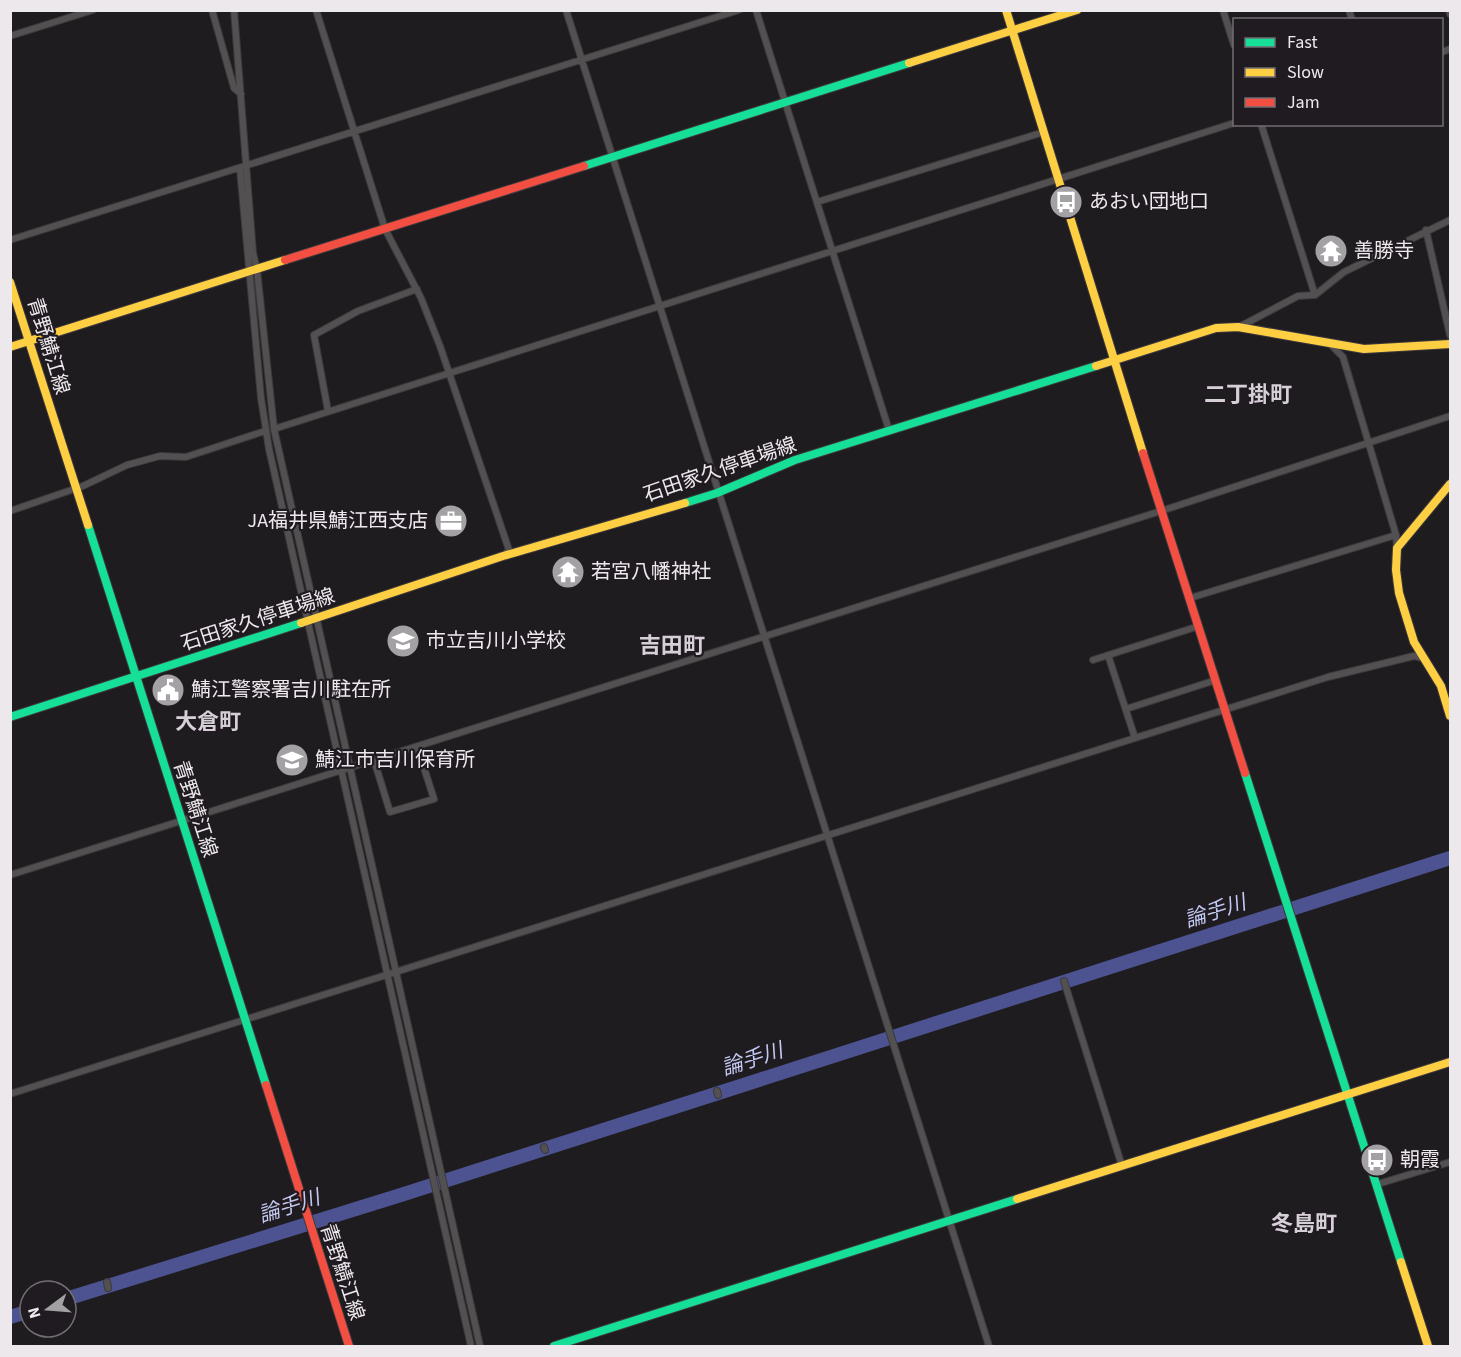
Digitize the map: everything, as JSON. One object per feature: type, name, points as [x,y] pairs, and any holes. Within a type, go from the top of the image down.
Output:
[{"type":"street","points":[[10,36],[93,10]]},
{"type":"street","points":[[212,10],[234,88],[241,94]]},
{"type":"street","points":[[234,10],[248,166],[265,431],[348,768],[480,1347]]},
{"type":"street","points":[[316,10],[385,229],[417,289],[509,550],[503,556]]},
{"type":"street","points":[[566,10],[989,1347]]},
{"type":"street","points":[[10,240],[739,10]]},
{"type":"street","points":[[756,10],[889,430]]},
{"type":"street","points":[[1006,10],[1161,511],[1378,1184],[1428,1347]]},
{"type":"street","points":[[10,347],[786,104],[1077,10]]},
{"type":"street","points":[[1223,10],[1233,42]]},
{"type":"street","points":[[274,429],[1233,123]]},
{"type":"street","points":[[1262,126],[1314,295]]},
{"type":"street","points":[[817,202],[1044,132]]},
{"type":"street","points":[[240,169],[274,429],[340,771],[471,1347]]},
{"type":"street","points":[[1238,327],[1298,296],[1314,295],[1344,272],[1450,220]]},
{"type":"street","points":[[1426,230],[1450,335]]},
{"type":"street","name":"青野鯖江線","points":[[10,282],[349,1347]]},
{"type":"street","points":[[328,411],[313,343],[314,334],[358,311],[417,289]]},
{"type":"street","name":"石田家久停車場線","points":[[10,717],[312,621],[503,556],[717,493],[795,460],[1216,328],[1238,327],[1364,349],[1450,344]]},
{"type":"street","points":[[1329,343],[1343,357],[1396,535],[1396,570],[1399,593],[1414,642],[1441,686],[1450,716]]},
{"type":"street","points":[[10,875],[1161,511],[1450,416]]},
{"type":"street","points":[[10,511],[75,489],[127,465],[160,456],[186,457],[265,431]]},
{"type":"street","points":[[1397,548],[1450,484]]},
{"type":"street","points":[[1190,598],[1396,535]]},
{"type":"street","points":[[1093,660],[1199,626]]},
{"type":"street","points":[[1108,655],[1135,738]]},
{"type":"street","points":[[10,1094],[1328,677],[1414,656],[1423,658]]},
{"type":"street","points":[[1126,709],[1216,680]]},
{"type":"street","points":[[374,760],[390,812],[434,799],[417,746]]},
{"type":"street","points":[[1064,983],[1122,1166]]},
{"type":"street","points":[[554,1347],[1450,1062]]},
{"type":"street","points":[[1378,1184],[1450,1162]]},
{"type":"waterway","name":"論手川","points":[[78,1295],[404,1194],[1450,858]]},
{"type":"waterway","name":"論手川","points":[[10,1317],[18,1315]]},
{"type":"traffic: fast","points":[[584,166],[909,63]]},
{"type":"traffic: fast","points":[[685,503],[717,493],[795,460],[1096,366]]},
{"type":"traffic: fast","points":[[88,525],[266,1085]]},
{"type":"traffic: fast","points":[[10,717],[301,623]]},
{"type":"traffic: fast","points":[[1245,773],[1401,1262]]},
{"type":"traffic: fast","points":[[554,1346],[1017,1199]]},
{"type":"traffic: slow","points":[[1006,10],[1143,453]]},
{"type":"traffic: slow","points":[[909,63],[1077,10]]},
{"type":"traffic: slow","points":[[10,347],[285,260]]},
{"type":"traffic: slow","points":[[10,282],[88,525]]},
{"type":"traffic: slow","points":[[1096,366],[1216,328],[1238,327],[1364,349],[1450,344]]},
{"type":"traffic: slow","points":[[1450,484],[1397,548],[1396,570],[1399,593],[1414,642],[1441,686],[1450,716]]},
{"type":"traffic: slow","points":[[301,623],[503,556],[685,503]]},
{"type":"traffic: slow","points":[[1017,1199],[1450,1062]]},
{"type":"traffic: slow","points":[[1401,1262],[1428,1346]]},
{"type":"traffic: jam","points":[[285,260],[584,166]]},
{"type":"traffic: jam","points":[[1143,453],[1245,773]]},
{"type":"traffic: jam","points":[[266,1085],[349,1346]]},
{"type":"place","name":"あおい団地口","points":[[1066,202]]},
{"type":"place","name":"善勝寺","points":[[1331,251]]},
{"type":"place","name":"JA福井県鯖江西支店","points":[[451,521]]},
{"type":"place","name":"若宮八幡神社","points":[[568,572]]},
{"type":"place","name":"市立吉川小学校","points":[[403,641]]},
{"type":"place","name":"鯖江警察署吉川駐在所","points":[[168,690]]},
{"type":"place","name":"鯖江市吉川保育所","points":[[292,760]]},
{"type":"place","name":"朝霞","points":[[1377,1160]]},
{"type":"district","name":"二丁掛町","points":[[1248,395]]},
{"type":"district","name":"吉田町","points":[[672,646]]},
{"type":"district","name":"大倉町","points":[[208,722]]},
{"type":"district","name":"冬島町","points":[[1304,1224]]}]
